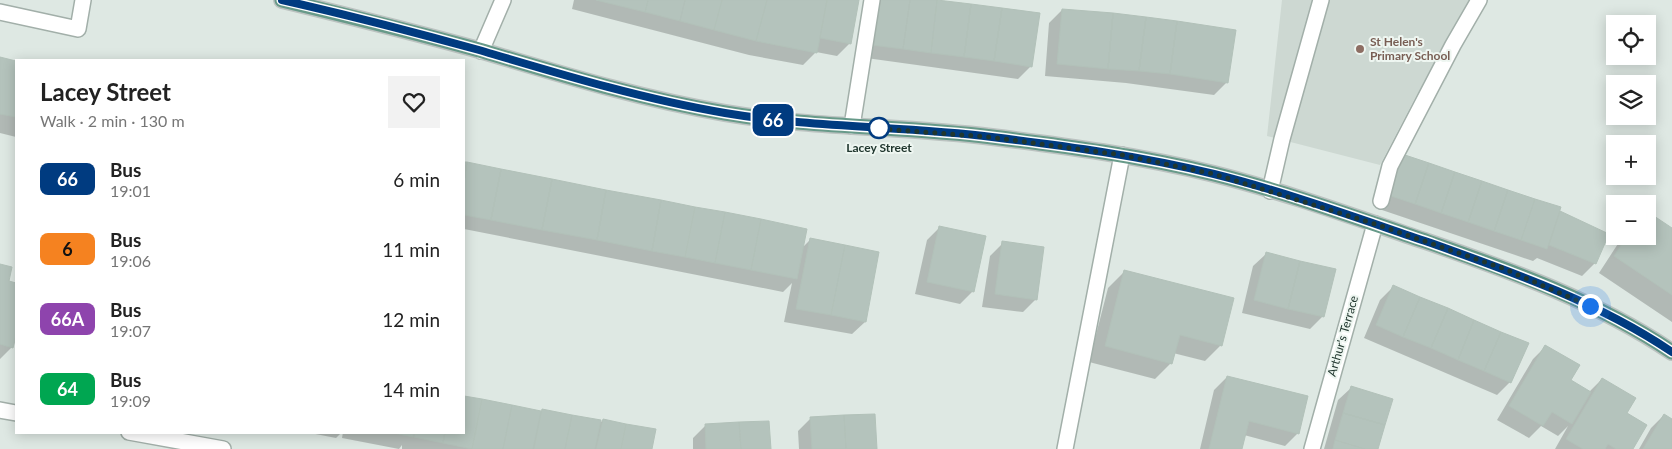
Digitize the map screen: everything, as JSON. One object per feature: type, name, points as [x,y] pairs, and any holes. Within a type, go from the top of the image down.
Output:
[{"type":"main road","points":[[282,0],[366,20],[648,97],[724,113],[795,122],[989,137],[1122,155],[1214,174],[1375,224],[1502,268],[1620,320],[1672,352]]},
{"type":"street","points":[[0,12],[78,29],[83,0]]},
{"type":"street","points":[[481,51],[503,0]]},
{"type":"street","points":[[852,126],[872,0]]},
{"type":"street","points":[[1270,190],[1282,139],[1321,0]]},
{"type":"street","points":[[1381,201],[1390,166],[1453,45],[1479,0]]},
{"type":"street","points":[[1066,449],[1122,155]]},
{"type":"street","name":"Arthur's Terrace","points":[[1312,449],[1375,224]]},
{"type":"street","points":[[0,410],[15,413]]},
{"type":"street","points":[[140,434],[223,449]]},
{"type":"shaded area","name":"St Helen's Primary School","points":[[1282,0],[1471,0],[1415,98],[1380,165],[1267,136]]},
{"type":"building","points":[[596,0],[648,0],[645,12]]},
{"type":"building","points":[[648,0],[685,0],[680,21],[645,12]]},
{"type":"building","points":[[685,0],[722,0],[714,30],[680,21]]},
{"type":"building","points":[[722,0],[767,0],[756,41],[714,30]]},
{"type":"building","points":[[767,0],[827,0],[817,53],[756,41]]},
{"type":"building","points":[[827,0],[859,0],[851,44],[820,38]]},
{"type":"building","points":[[876,0],[910,0],[903,49],[871,45]]},
{"type":"building","points":[[910,0],[937,0],[931,53],[903,49]]},
{"type":"building","points":[[937,0],[971,4],[964,57],[931,53]]},
{"type":"building","points":[[971,4],[1002,8],[994,61],[964,57]]},
{"type":"building","points":[[1002,8],[1040,13],[1032,67],[994,61]]},
{"type":"building","points":[[1062,9],[1113,13],[1108,69],[1057,64]]},
{"type":"building","points":[[1113,13],[1146,17],[1139,71],[1108,69]]},
{"type":"building","points":[[1146,17],[1177,21],[1170,74],[1139,71]]},
{"type":"building","points":[[1177,21],[1236,30],[1228,83],[1170,74]]},
{"type":"building","points":[[0,57],[15,61],[15,117],[0,114]]},
{"type":"building","points":[[1402,154],[1429,163],[1415,204],[1388,195]]},
{"type":"building","points":[[467,162],[501,169],[491,220],[465,215],[465,175]]},
{"type":"building","points":[[1429,163],[1455,172],[1441,213],[1415,204]]},
{"type":"building","points":[[501,169],[552,179],[542,230],[491,220]]},
{"type":"building","points":[[1455,172],[1482,181],[1468,222],[1441,213]]},
{"type":"building","points":[[552,179],[606,190],[597,240],[542,230]]},
{"type":"building","points":[[1482,181],[1508,190],[1494,231],[1468,222]]},
{"type":"building","points":[[606,190],[661,200],[652,251],[597,240]]},
{"type":"building","points":[[1508,190],[1535,199],[1521,240],[1494,231]]},
{"type":"building","points":[[1535,199],[1561,207],[1547,249],[1521,240]]},
{"type":"building","points":[[661,200],[695,207],[685,257],[652,251]]},
{"type":"building","points":[[695,207],[725,212],[715,263],[685,257]]},
{"type":"building","points":[[1560,211],[1606,233],[1606,241],[1596,264],[1549,245]]},
{"type":"building","points":[[725,212],[761,219],[751,270],[715,263]]},
{"type":"building","points":[[1656,217],[1672,228],[1672,295],[1614,256],[1621,245],[1656,245]]},
{"type":"building","points":[[761,219],[807,229],[797,279],[751,270]]},
{"type":"building","points":[[939,226],[986,236],[974,292],[927,282]]},
{"type":"building","points":[[810,238],[845,245],[831,315],[796,309]]},
{"type":"building","points":[[1002,241],[1044,247],[1037,300],[995,294]]},
{"type":"building","points":[[845,245],[879,252],[866,322],[831,315]]},
{"type":"building","points":[[1266,252],[1300,261],[1288,309],[1254,300]]},
{"type":"building","points":[[1300,261],[1336,269],[1324,317],[1288,309]]},
{"type":"building","points":[[0,264],[12,267],[9,281],[15,283],[15,340],[13,348],[0,344]]},
{"type":"building","points":[[1124,270],[1234,298],[1222,346],[1180,335],[1172,364],[1105,346]]},
{"type":"building","points":[[1393,285],[1420,297],[1403,337],[1376,325]]},
{"type":"building","points":[[1420,297],[1448,308],[1431,348],[1403,337]]},
{"type":"building","points":[[1448,308],[1474,320],[1458,360],[1431,348]]},
{"type":"building","points":[[1474,320],[1501,332],[1484,371],[1458,360]]},
{"type":"building","points":[[1501,332],[1529,343],[1511,383],[1484,371]]},
{"type":"building","points":[[1545,345],[1580,365],[1571,380],[1591,392],[1572,424],[1552,412],[1543,426],[1509,406]]},
{"type":"building","points":[[1227,376],[1308,396],[1299,434],[1249,421],[1242,449],[1209,449]]},
{"type":"building","points":[[1602,378],[1636,398],[1627,413],[1647,425],[1633,449],[1616,449],[1608,444],[1605,449],[1583,449],[1566,439]]},
{"type":"building","points":[[1351,386],[1393,399],[1385,425],[1343,413]]},
{"type":"building","points":[[465,396],[482,399],[472,449],[443,443],[445,434],[465,434]]},
{"type":"building","points":[[482,399],[512,405],[503,449],[472,449]]},
{"type":"building","points":[[512,405],[541,411],[533,449],[503,449]]},
{"type":"building","points":[[542,409],[572,415],[565,449],[534,449]]},
{"type":"building","points":[[1343,413],[1385,425],[1378,449],[1365,449],[1335,440]]},
{"type":"building","points":[[875,414],[877,449],[846,449],[844,415]]},
{"type":"building","points":[[1664,414],[1672,419],[1672,449],[1643,449]]},
{"type":"building","points":[[572,415],[601,420],[595,449],[565,449]]},
{"type":"building","points":[[844,415],[846,449],[812,449],[810,417]]},
{"type":"building","points":[[603,419],[626,424],[621,449],[596,449]]},
{"type":"building","points":[[769,421],[771,449],[741,449],[739,422]]},
{"type":"building","points":[[739,422],[741,449],[706,449],[705,424]]},
{"type":"building","points":[[626,424],[656,429],[652,449],[621,449]]},
{"type":"building","points":[[399,434],[414,434],[413,437]]},
{"type":"building","points":[[415,434],[445,434],[443,443],[414,437]]},
{"type":"building","points":[[1335,440],[1365,449],[1333,449]]},
{"type":"bus line","name":"66","points":[[282,0],[366,20],[648,97],[724,113],[795,122],[989,137],[1122,155],[1214,174],[1375,224],[1502,268],[1620,320],[1672,352]]},
{"type":"place","name":"St Helen's Primary School","points":[[1360,49]]},
{"type":"place","name":"Lacey Street","points":[[879,128]]},
{"type":"route","points":[[879,128],[871,128],[989,137],[1122,155],[1214,174],[1375,224],[1502,268],[1590,306]]}]
